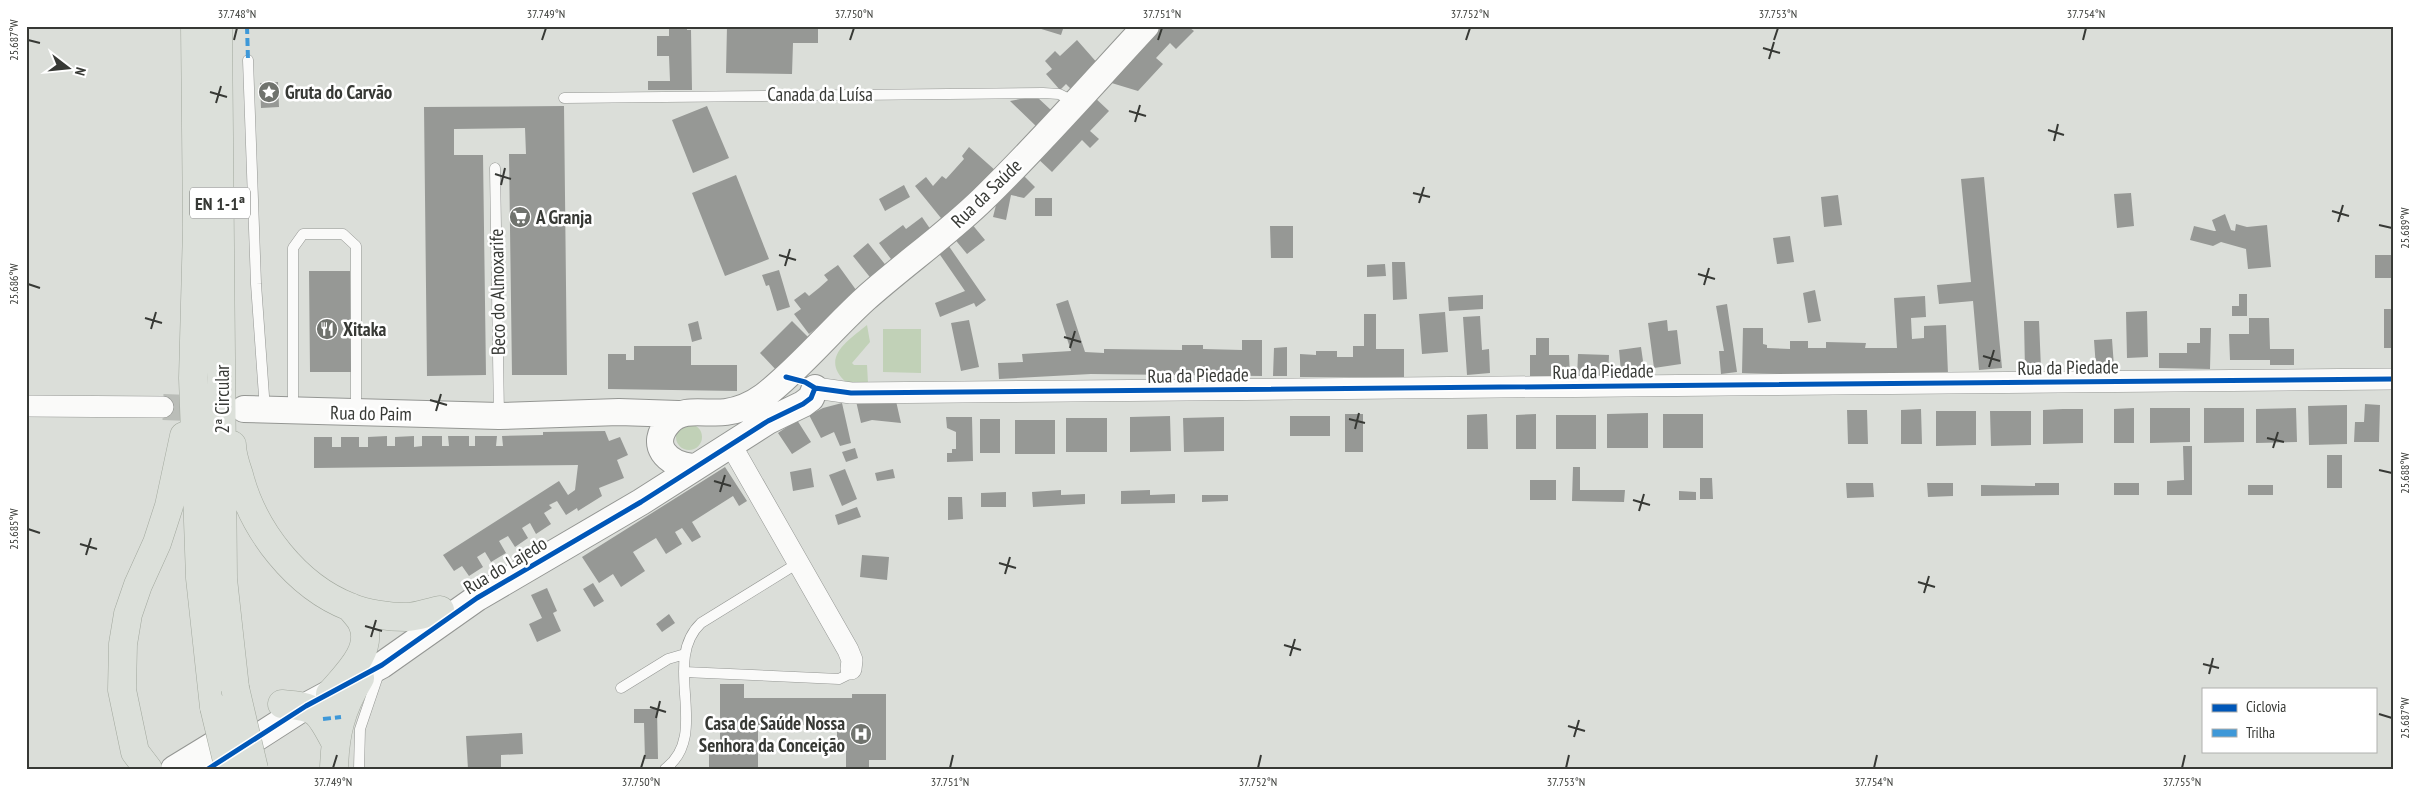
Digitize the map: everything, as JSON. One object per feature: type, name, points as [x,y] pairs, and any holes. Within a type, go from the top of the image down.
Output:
[{"type":"highway","name":"2ª Circular","points":[[195,26],[197,218],[193,378],[200,578],[214,707],[229,769]]},
{"type":"highway","name":"2ª Circular","points":[[218,26],[223,380],[223,579],[235,688],[254,769]]},
{"type":"highway","points":[[138,763],[122,690],[123,644],[128,614],[157,542],[169,506],[178,469],[193,378]]},
{"type":"highway","points":[[223,380],[233,420],[232,450],[245,498],[262,531],[285,559],[314,587],[350,608],[362,623],[366,637],[368,666],[343,710],[334,740],[334,769]]},
{"type":"highway","points":[[350,608],[407,617],[440,610]]},
{"type":"highway","points":[[330,694],[368,666]]},
{"type":"highway","points":[[294,705],[316,712],[323,719],[334,740]]},
{"type":"street","name":"Rua da Saúde","points":[[786,377],[873,292],[983,199],[1146,26]]},
{"type":"street","points":[[814,348],[812,373],[815,388]]},
{"type":"street","name":"Rua do Paim","points":[[255,410],[499,416],[618,412],[668,433],[726,412],[746,407],[786,377]]},
{"type":"street","points":[[786,377],[805,382],[815,388]]},
{"type":"street","name":"Rua da Piedade","points":[[815,388],[851,393],[2393,379]]},
{"type":"street","name":"Rua do Lajedo","points":[[368,666],[477,598],[641,502],[692,467],[768,421],[803,404],[811,398],[815,388]]},
{"type":"street","points":[[26,406],[163,407]]},
{"type":"street","points":[[668,433],[678,466],[692,467]]},
{"type":"street","points":[[641,502],[659,469],[668,433]]},
{"type":"street","points":[[731,445],[848,650],[852,660],[851,669]]},
{"type":"street","points":[[174,769],[368,666],[440,610],[477,598]]},
{"type":"street","points":[[208,769],[294,705],[330,694]]},
{"type":"lane","points":[[248,60],[256,284],[255,410]]},
{"type":"lane","name":"Canada da Luísa","points":[[564,98],[1043,93],[1058,94],[1075,102]]},
{"type":"lane","name":"Beco do Almoxarife","points":[[495,168],[499,416]]},
{"type":"lane","points":[[294,411],[293,248],[303,234],[343,234],[356,246],[356,413]]},
{"type":"lane","points":[[664,769],[682,750],[685,737],[684,672],[685,654],[689,637],[701,623],[798,563]]},
{"type":"lane","points":[[621,688],[668,659],[685,654]]},
{"type":"lane","points":[[359,769],[360,730],[368,666]]},
{"type":"lane","points":[[684,672],[839,679],[847,675],[851,669]]},
{"type":"green space","points":[[867,325],[870,342],[852,363],[854,365],[867,365],[868,383],[846,382],[838,373],[835,365],[836,357],[845,343]]},
{"type":"green space","points":[[883,329],[921,329],[921,373],[883,372]]},
{"type":"green space","points":[[689,424],[698,428],[702,437],[698,446],[689,450],[680,446],[676,437],[680,428]]},
{"type":"building","points":[[669,26],[687,26],[687,30],[691,30],[692,90],[648,90],[648,81],[670,81],[669,56],[657,56],[657,36],[669,36]]},
{"type":"building","points":[[727,26],[818,26],[818,43],[793,43],[792,74],[726,73]]},
{"type":"building","points":[[1038,26],[1064,26],[1061,35],[1038,28]]},
{"type":"building","points":[[1157,26],[1192,26],[1190,28],[1194,31],[1176,49],[1170,43],[1156,58],[1163,64],[1138,91],[1105,81]]},
{"type":"building","points":[[1077,40],[1099,65],[1072,90],[1066,84],[1060,90],[1046,74],[1052,69],[1045,61],[1055,51],[1060,56]]},
{"type":"building","points":[[278,82],[279,107],[261,108],[260,83]]},
{"type":"building","points":[[1092,95],[1109,111],[1090,131],[1099,139],[1090,148],[1082,140],[1052,172],[1035,156]]},
{"type":"building","points":[[1036,96],[1052,111],[1037,127],[1010,101]]},
{"type":"building","points":[[564,106],[567,375],[512,375],[509,154],[526,154],[525,128],[454,129],[454,155],[483,155],[486,375],[427,376],[424,107]]},
{"type":"building","points":[[707,106],[729,158],[693,173],[672,120]]},
{"type":"building","points":[[969,147],[996,171],[945,223],[915,186],[926,177],[933,186],[942,176],[946,179],[964,159],[962,156]]},
{"type":"building","points":[[1019,171],[1035,187],[1024,198],[1011,195],[1006,220],[993,217],[999,193]]},
{"type":"building","points":[[736,175],[769,259],[725,276],[692,193]]},
{"type":"building","points":[[1984,177],[2002,368],[1979,370],[1973,301],[1939,304],[1937,285],[1971,282],[1961,179]]},
{"type":"building","points":[[904,185],[910,197],[885,211],[879,199]]},
{"type":"building","points":[[2131,193],[2134,226],[2117,228],[2114,194]]},
{"type":"building","points":[[1838,195],[1842,225],[1824,227],[1821,197]]},
{"type":"building","points":[[1035,198],[1052,198],[1052,216],[1035,216]]},
{"type":"building","points":[[2225,214],[2231,230],[2235,231],[2236,224],[2247,227],[2267,225],[2271,267],[2248,269],[2246,249],[2221,242],[2213,246],[2190,240],[2194,226],[2216,231],[2212,220]]},
{"type":"building","points":[[922,217],[933,233],[894,263],[879,243],[903,225],[906,229]]},
{"type":"building","points":[[971,223],[985,240],[967,254],[953,237]]},
{"type":"building","points":[[1270,226],[1293,226],[1293,258],[1271,258]]},
{"type":"building","points":[[1790,236],[1794,262],[1777,264],[1773,238]]},
{"type":"building","points":[[946,242],[986,300],[976,307],[974,303],[940,317],[935,303],[965,291],[936,249]]},
{"type":"building","points":[[868,243],[888,268],[873,281],[853,256]]},
{"type":"building","points":[[2375,255],[2393,255],[2393,278],[2375,278]]},
{"type":"building","points":[[1392,262],[1405,262],[1407,299],[1393,300]]},
{"type":"building","points":[[1385,264],[1386,276],[1367,277],[1367,265]]},
{"type":"building","points":[[838,265],[859,294],[809,334],[794,314],[801,309],[794,300],[805,292],[809,296],[828,280],[824,275]]},
{"type":"building","points":[[779,270],[790,307],[777,311],[769,285],[766,286],[762,275]]},
{"type":"building","points":[[309,271],[350,271],[351,372],[310,372]]},
{"type":"building","points":[[1815,290],[1821,321],[1808,323],[1803,293]]},
{"type":"building","points":[[2239,294],[2247,294],[2247,316],[2232,316],[2232,306],[2239,306]]},
{"type":"building","points":[[1483,295],[1483,309],[1449,311],[1448,297]]},
{"type":"building","points":[[1925,296],[1926,317],[1911,318],[1912,339],[1924,338],[1924,326],[1946,325],[1948,374],[1899,377],[1742,373],[1743,328],[1763,328],[1763,344],[1767,345],[1767,348],[1790,349],[1790,341],[1808,341],[1808,348],[1826,348],[1826,342],[1866,343],[1865,348],[1897,348],[1894,298]]},
{"type":"building","points":[[1068,300],[1085,352],[1104,353],[1104,349],[1182,350],[1182,345],[1203,345],[1203,349],[1242,350],[1242,340],[1262,340],[1262,376],[1091,374],[999,379],[998,363],[1023,362],[1022,354],[1071,351],[1056,304]]},
{"type":"building","points":[[1727,304],[1737,372],[1721,374],[1719,351],[1724,351],[1716,306]]},
{"type":"building","points":[[2384,309],[2393,309],[2393,348],[2384,348]]},
{"type":"building","points":[[2147,311],[2148,357],[2127,358],[2126,312]]},
{"type":"building","points":[[1445,312],[1448,352],[1422,354],[1419,314]]},
{"type":"building","points":[[1364,314],[1376,314],[1376,349],[1404,349],[1404,377],[1300,377],[1300,354],[1316,355],[1316,351],[1337,351],[1337,357],[1353,357],[1353,346],[1364,346]]},
{"type":"building","points":[[1480,316],[1482,350],[1489,349],[1490,373],[1467,375],[1463,317]]},
{"type":"building","points":[[2249,318],[2269,318],[2270,349],[2294,349],[2294,365],[2270,365],[2270,360],[2230,360],[2229,334],[2249,334]]},
{"type":"building","points":[[969,320],[979,367],[961,371],[951,323]]},
{"type":"building","points":[[1667,320],[1668,331],[1677,330],[1681,364],[1654,368],[1648,323]]},
{"type":"building","points":[[698,321],[702,339],[692,342],[688,324]]},
{"type":"building","points":[[792,321],[812,341],[778,372],[760,353]]},
{"type":"building","points":[[2024,321],[2039,321],[2041,369],[2025,370]]},
{"type":"building","points":[[2200,328],[2211,328],[2210,369],[2159,368],[2159,353],[2187,353],[2187,343],[2200,343]]},
{"type":"building","points":[[1536,338],[1549,338],[1549,355],[1569,355],[1570,377],[1530,377],[1530,355],[1536,355]]},
{"type":"building","points":[[2112,339],[2114,367],[2096,368],[2094,340]]},
{"type":"building","points":[[634,346],[691,346],[691,365],[737,365],[737,391],[608,389],[608,354],[626,354],[626,360],[634,360]]},
{"type":"building","points":[[1287,347],[1287,376],[1273,376],[1274,348]]},
{"type":"building","points":[[1641,347],[1644,368],[1621,371],[1619,350]]},
{"type":"building","points":[[1578,354],[1609,355],[1608,378],[1577,377]]},
{"type":"building","points":[[856,401],[896,401],[901,423],[872,420],[861,423]]},
{"type":"building","points":[[842,403],[851,443],[840,446],[834,432],[821,438],[809,415],[823,408]]},
{"type":"building","points":[[2365,404],[2380,405],[2379,442],[2354,442],[2355,422],[2364,422]]},
{"type":"building","points":[[2347,405],[2347,444],[2309,445],[2308,406]]},
{"type":"building","points":[[2134,408],[2134,443],[2114,443],[2114,409]]},
{"type":"building","points":[[2150,408],[2190,408],[2190,442],[2150,443]]},
{"type":"building","points":[[2204,408],[2244,408],[2244,442],[2204,443]]},
{"type":"building","points":[[2296,408],[2297,442],[2256,443],[2256,409]]},
{"type":"building","points":[[1921,409],[1922,444],[1901,444],[1901,410]]},
{"type":"building","points":[[2083,409],[2083,443],[2043,444],[2043,410]]},
{"type":"building","points":[[1847,410],[1867,410],[1868,444],[1848,444]]},
{"type":"building","points":[[1936,411],[1976,411],[1976,445],[1936,446]]},
{"type":"building","points":[[1990,411],[2031,411],[2031,445],[1991,446]]},
{"type":"building","points":[[1648,413],[1648,448],[1607,448],[1607,414]]},
{"type":"building","points":[[1345,414],[1363,414],[1363,452],[1345,452]]},
{"type":"building","points":[[1487,414],[1488,449],[1467,449],[1467,415]]},
{"type":"building","points":[[1536,414],[1536,449],[1516,449],[1516,415]]},
{"type":"building","points":[[1663,414],[1703,414],[1703,448],[1663,448]]},
{"type":"building","points":[[1556,415],[1596,415],[1596,449],[1556,449]]},
{"type":"building","points":[[1170,416],[1171,451],[1130,452],[1130,417]]},
{"type":"building","points":[[1290,416],[1330,416],[1330,436],[1290,436]]},
{"type":"building","points":[[946,417],[972,417],[973,461],[947,462],[947,453],[952,453],[952,449],[956,449],[956,432],[947,428]]},
{"type":"building","points":[[1224,417],[1224,451],[1184,452],[1183,418]]},
{"type":"building","points":[[1066,418],[1107,418],[1107,452],[1066,452]]},
{"type":"building","points":[[980,419],[1000,419],[1000,453],[980,453]]},
{"type":"building","points":[[797,420],[811,442],[792,454],[778,433]]},
{"type":"building","points":[[1015,420],[1055,420],[1055,454],[1015,454]]},
{"type":"building","points":[[605,431],[609,441],[620,437],[628,455],[617,460],[624,478],[599,488],[602,496],[578,511],[577,508],[566,515],[557,501],[549,505],[552,508],[544,513],[551,524],[536,534],[530,523],[522,528],[528,538],[515,547],[508,536],[499,541],[506,553],[491,562],[485,552],[477,557],[483,567],[469,576],[462,566],[454,571],[443,555],[559,481],[568,495],[575,490],[578,465],[314,468],[314,437],[332,437],[332,447],[341,447],[341,437],[359,437],[359,447],[368,447],[368,437],[387,436],[387,446],[395,446],[395,437],[414,436],[414,447],[422,446],[422,436],[442,436],[442,446],[449,446],[448,436],[469,436],[469,446],[475,446],[475,436],[497,436],[496,446],[503,446],[502,436],[543,435],[543,432]]},
{"type":"building","points":[[2183,446],[2192,446],[2192,495],[2167,495],[2167,481],[2184,480]]},
{"type":"building","points":[[855,448],[858,458],[846,462],[842,452]]},
{"type":"building","points":[[2327,455],[2342,455],[2342,488],[2327,488]]},
{"type":"building","points":[[725,467],[747,501],[739,506],[733,496],[692,522],[701,537],[692,542],[682,528],[675,532],[682,544],[666,554],[656,538],[633,552],[645,571],[621,587],[613,574],[599,583],[582,557]]},
{"type":"building","points":[[1573,467],[1580,467],[1580,490],[1625,490],[1624,502],[1572,501]]},
{"type":"building","points":[[811,468],[814,487],[793,491],[790,472]]},
{"type":"building","points":[[845,469],[857,499],[842,506],[829,475]]},
{"type":"building","points":[[893,469],[895,478],[877,481],[875,473]]},
{"type":"building","points":[[1700,478],[1712,478],[1713,499],[1700,499]]},
{"type":"building","points":[[1530,480],[1556,480],[1556,500],[1530,500]]},
{"type":"building","points":[[1846,483],[1873,483],[1874,497],[1847,498]]},
{"type":"building","points":[[1927,483],[1953,483],[1953,496],[1928,497]]},
{"type":"building","points":[[2035,483],[2059,483],[2059,495],[1981,496],[1981,485],[2035,486]]},
{"type":"building","points":[[2114,483],[2139,483],[2139,495],[2114,495]]},
{"type":"building","points":[[2248,485],[2273,485],[2273,495],[2248,495]]},
{"type":"building","points":[[1061,490],[1061,495],[1085,494],[1085,504],[1033,507],[1032,492]]},
{"type":"building","points":[[1150,490],[1150,495],[1175,494],[1175,503],[1121,504],[1121,491]]},
{"type":"building","points":[[1679,491],[1696,492],[1696,500],[1679,500]]},
{"type":"building","points":[[1006,492],[1006,507],[981,507],[981,493]]},
{"type":"building","points":[[1202,495],[1228,495],[1228,501],[1202,502]]},
{"type":"building","points":[[948,497],[962,497],[963,519],[948,520]]},
{"type":"building","points":[[857,507],[861,517],[838,525],[835,515]]},
{"type":"building","points":[[862,555],[889,557],[887,580],[860,577]]},
{"type":"building","points":[[593,583],[604,601],[594,607],[583,589]]},
{"type":"building","points":[[547,588],[557,611],[553,613],[561,631],[537,642],[529,624],[542,618],[531,595]]},
{"type":"building","points":[[669,614],[675,623],[662,632],[656,624]]},
{"type":"building","name":"Casa de Saúde Nossa Senhora da Conceição","points":[[720,684],[744,684],[744,698],[852,698],[852,694],[886,694],[886,760],[869,760],[869,769],[846,769],[846,752],[837,751],[837,725],[758,725],[758,769],[709,769],[709,743],[720,743]]},
{"type":"building","points":[[634,709],[657,709],[658,759],[645,759],[644,723],[634,723]]},
{"type":"building","points":[[522,733],[523,754],[501,755],[501,769],[468,769],[466,736]]},
{"type":"tunnel","points":[[163,407],[216,409]]},
{"type":"marked path","points":[[247,26],[248,60]]},
{"type":"marked path","points":[[323,719],[341,717]]},
{"type":"cycle path","points":[[786,377],[805,382],[815,388],[851,393],[2393,379]]},
{"type":"cycle path","points":[[208,769],[306,706],[382,665],[477,598],[641,502],[768,421],[803,404],[811,398],[815,388]]},
{"type":"place","name":"Gruta do Carvão","points":[[269,92]]},
{"type":"place","name":"A Granja","points":[[520,217]]},
{"type":"place","name":"Xitaka","points":[[327,329]]},
{"type":"place","name":"Casa de Saúde Nossa Senhora da Conceição","points":[[861,734]]}]
